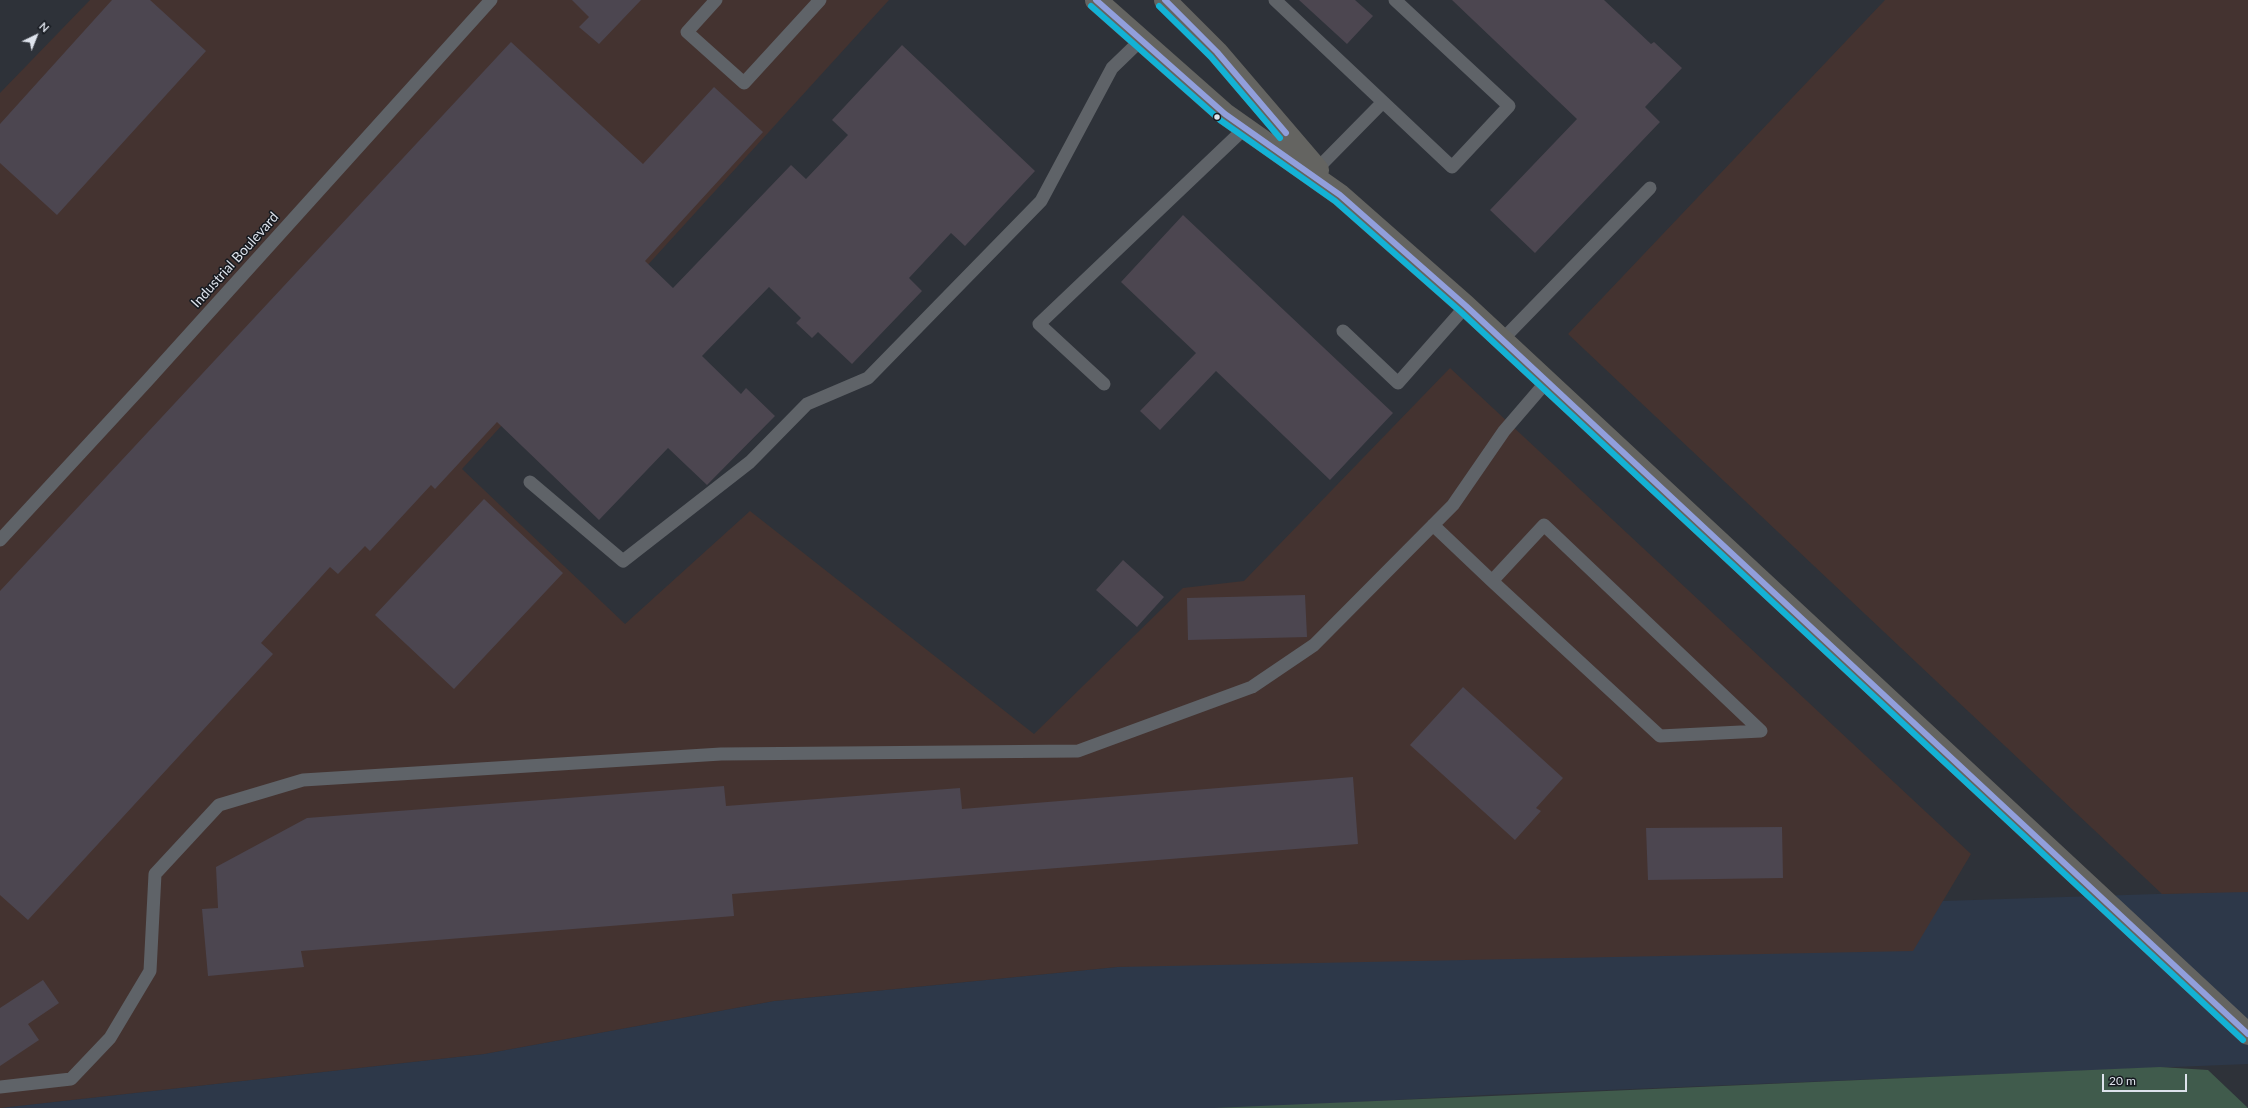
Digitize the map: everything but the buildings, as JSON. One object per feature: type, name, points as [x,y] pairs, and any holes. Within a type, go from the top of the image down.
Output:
[{"type":"main road","points":[[1096,0],[1244,129],[1340,195],[1466,306],[2248,1034]]},
{"type":"main road","points":[[1165,0],[1217,52],[1340,195]]},
{"type":"lane","name":"Industrial Boulevard","points":[[0,540],[147,381],[491,0]]},
{"type":"lane","points":[[716,0],[687,32],[744,83],[820,0]]},
{"type":"lane","points":[[1275,0],[1452,167],[1509,106],[1394,0]]},
{"type":"lane","points":[[530,482],[623,561],[750,462],[807,404],[868,378],[1042,201],[1112,68],[1141,40]]},
{"type":"lane","points":[[1317,169],[1384,102]]},
{"type":"lane","points":[[1104,384],[1039,324],[1244,129]]},
{"type":"lane","points":[[1502,340],[1650,188]]},
{"type":"lane","points":[[1343,331],[1398,383],[1466,306]]},
{"type":"lane","points":[[0,1087],[71,1079],[110,1038],[150,971],[155,874],[219,805],[303,780],[681,756],[721,754],[1078,751],[1252,687],[1314,645],[1452,505],[1504,431],[1547,382]]},
{"type":"lane","points":[[1433,525],[1492,581],[1660,736],[1761,731],[1544,525],[1492,581]]},
{"type":"shaded area","points":[[90,0],[889,0],[462,469],[625,624],[750,511],[1034,734],[1183,588],[1244,581],[1450,368],[1971,854],[1913,951],[1117,967],[774,1001],[484,1054],[0,1108],[0,93]]},
{"type":"shaded area","points":[[1885,0],[2248,0],[2248,892],[2162,894],[1568,334]]},
{"type":"shaded area","points":[[2248,891],[2248,1064],[1485,1095],[1252,1108],[0,1108],[484,1054],[774,1001],[1117,967],[1943,901]]},
{"type":"green space","points":[[2160,1067],[2208,1070],[2248,1108],[1214,1108]]},
{"type":"transit line","points":[[1096,0],[1225,114],[1340,195],[1466,306],[2248,1034]]},
{"type":"transit line","points":[[1165,0],[1217,52],[1286,133]]},
{"type":"transit line","points":[[1091,6],[1220,120],[1335,201],[1461,312],[2243,1040]]},
{"type":"transit line","points":[[1159,6],[1211,57],[1280,138]]}]
